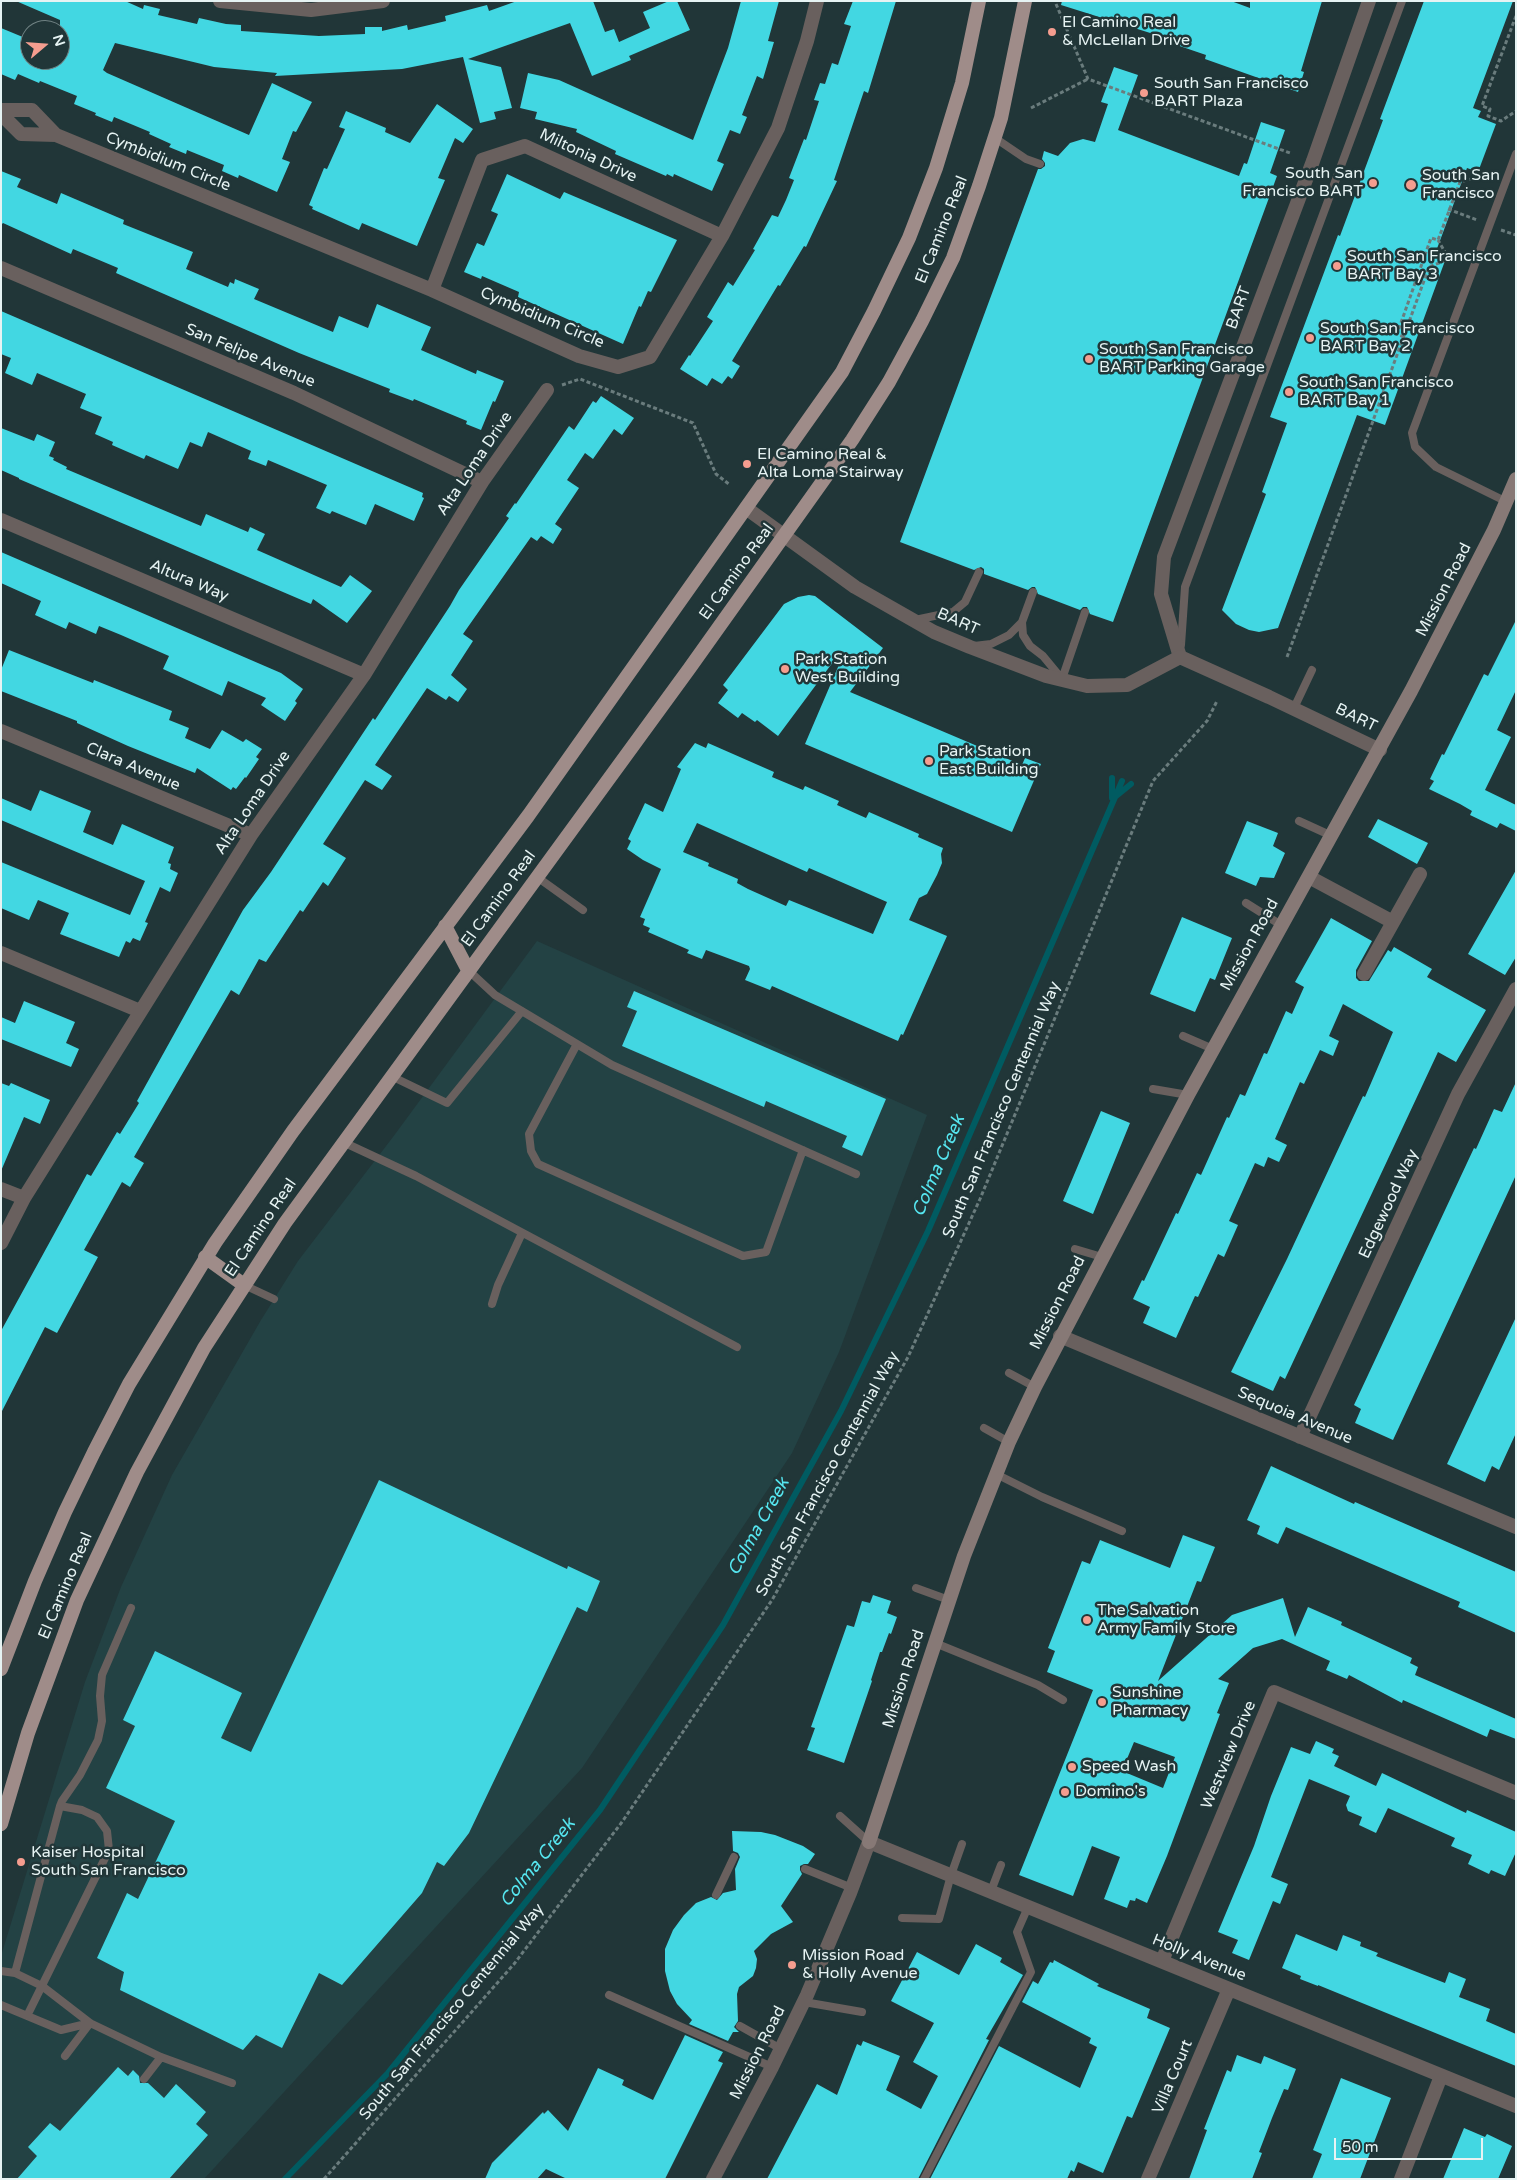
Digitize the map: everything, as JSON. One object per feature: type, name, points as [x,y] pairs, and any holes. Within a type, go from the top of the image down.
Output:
[{"type":"main road","name":"El Camino Real","points":[[1,1669],[42,1564],[94,1452],[134,1377],[206,1257],[293,1131],[528,816],[842,372],[909,238],[936,168],[959,92],[978,1]]},
{"type":"main road","name":"El Camino Real","points":[[1,1824],[28,1733],[52,1664],[81,1591],[133,1481],[170,1408],[204,1348],[284,1223],[784,537],[852,440],[889,382],[922,321],[952,258],[979,186],[1001,118],[1025,1]]},
{"type":"main road","name":"Mission Road","points":[[870,1842],[949,1600],[996,1474],[1035,1387],[1060,1336],[1212,1049],[1380,750],[1511,505],[1516,479]]},
{"type":"main road","points":[[445,926],[468,970]]},
{"type":"main road","points":[[206,1257],[244,1285]]},
{"type":"street","points":[[220,1],[311,10],[383,1]]},
{"type":"street","name":"Cymbidium Circle","points":[[1,114],[21,134],[56,135],[432,290],[579,356],[618,367],[650,357],[722,236],[778,128],[807,40],[817,1]]},
{"type":"street","name":"BART","points":[[1369,1],[1312,161],[1164,557],[1161,594],[1180,657],[1294,708],[1380,750]]},
{"type":"street","name":"Cymbidium Circle","points":[[1,110],[32,110],[56,135]]},
{"type":"street","name":"Miltonia Drive","points":[[432,290],[482,160],[525,146],[722,236]]},
{"type":"street","name":"San Felipe Avenue","points":[[1,268],[294,393],[482,482]]},
{"type":"street","name":"Alta Loma Drive","points":[[1,1243],[24,1198],[251,835],[364,675],[482,482],[547,390]]},
{"type":"street","name":"BART","points":[[746,508],[855,588],[934,632],[1046,676],[1087,686],[1127,685],[1180,657]]},
{"type":"street","name":"Altura Way","points":[[1,520],[364,675]]},
{"type":"street","name":"Clara Avenue","points":[[1,731],[251,835]]},
{"type":"street","points":[[1364,974],[1420,874]]},
{"type":"street","points":[[1309,877],[1393,922]]},
{"type":"street","points":[[1,953],[140,1010]]},
{"type":"street","name":"Edgewood Way","points":[[1300,1437],[1458,1094],[1516,989]]},
{"type":"street","points":[[1,1189],[24,1198]]},
{"type":"street","name":"Sequoia Avenue","points":[[1060,1336],[1515,1526]]},
{"type":"street","name":"Westview Drive","points":[[1162,1961],[1274,1692],[1516,1794]]},
{"type":"street","name":"Holly Avenue","points":[[870,1842],[1516,2106]]},
{"type":"street","name":"Mission Road","points":[[713,2179],[804,2002],[870,1842]]},
{"type":"street","name":"Villa Court","points":[[1148,2179],[1229,1989]]},
{"type":"street","points":[[1401,2179],[1441,2076]]},
{"type":"lane","points":[[1180,657],[1185,587],[1402,1]]},
{"type":"lane","points":[[995,138],[1026,159],[1040,164]]},
{"type":"lane","points":[[1511,505],[1436,467],[1415,447],[1412,434],[1516,154]]},
{"type":"lane","points":[[914,621],[953,612],[965,602],[979,572]]},
{"type":"lane","points":[[970,647],[991,644],[1009,635],[1022,622],[1033,592]]},
{"type":"lane","points":[[1062,679],[1085,612]]},
{"type":"lane","points":[[1022,622],[1024,635],[1030,646],[1043,656],[1062,679]]},
{"type":"lane","points":[[1294,708],[1312,670]]},
{"type":"lane","points":[[1299,821],[1332,836]]},
{"type":"lane","points":[[537,877],[583,910]]},
{"type":"lane","points":[[1246,903],[1282,925]]},
{"type":"lane","points":[[468,970],[495,995],[612,1065],[856,1174]]},
{"type":"lane","points":[[391,1076],[447,1103],[522,1011]]},
{"type":"lane","points":[[1183,1036],[1212,1049]]},
{"type":"lane","points":[[577,1044],[529,1134],[531,1151],[538,1164],[743,1256],[766,1252],[803,1150]]},
{"type":"lane","points":[[1153,1090],[1188,1095]]},
{"type":"lane","points":[[343,1142],[416,1176],[737,1348]]},
{"type":"lane","points":[[492,1304],[498,1285],[522,1233]]},
{"type":"lane","points":[[1075,1249],[1102,1257]]},
{"type":"lane","points":[[244,1285],[274,1299]]},
{"type":"lane","points":[[1009,1373],[1035,1387]]},
{"type":"lane","points":[[984,1428],[1009,1442]]},
{"type":"lane","points":[[996,1474],[1042,1497],[1122,1531]]},
{"type":"lane","points":[[916,1588],[949,1600]]},
{"type":"lane","points":[[15,1973],[60,1806],[80,1776],[98,1740],[102,1721],[100,1696],[102,1675],[131,1608]]},
{"type":"lane","points":[[935,1644],[1038,1686],[1063,1700]]},
{"type":"lane","points":[[27,2016],[109,1850],[108,1831],[97,1817],[82,1810],[60,1806]]},
{"type":"lane","points":[[840,1816],[870,1842]]},
{"type":"lane","points":[[902,1918],[939,1919],[962,1844]]},
{"type":"lane","points":[[716,1896],[734,1857]]},
{"type":"lane","points":[[991,1891],[1001,1865]]},
{"type":"lane","points":[[805,1869],[852,1888]]},
{"type":"lane","points":[[924,2179],[1031,1972],[1017,1932],[1028,1907]]},
{"type":"lane","points":[[1,1971],[15,1973],[42,1986],[90,2023],[161,2057],[232,2083]]},
{"type":"lane","points":[[609,1995],[772,2067]]},
{"type":"lane","points":[[804,2002],[862,2012]]},
{"type":"lane","points":[[1,2005],[61,2030],[90,2023]]},
{"type":"lane","points":[[65,2056],[90,2023]]},
{"type":"lane","points":[[740,2026],[780,2049]]},
{"type":"lane","points":[[144,2079],[161,2057]]},
{"type":"path","points":[[1056,4],[1088,78],[1290,152]]},
{"type":"path","points":[[1516,16],[1482,106],[1490,109],[1488,116],[1501,121],[1516,111]]},
{"type":"path","points":[[1031,108],[1088,78]]},
{"type":"path","points":[[1438,240],[1448,209],[1460,182],[1479,177]]},
{"type":"path","points":[[1448,209],[1474,218]]},
{"type":"path","points":[[1287,658],[1404,336],[1429,267],[1449,260],[1438,240],[1431,238],[1396,334],[1404,336]]},
{"type":"path","points":[[547,390],[580,379],[692,423],[716,474],[730,484]]},
{"type":"path","name":"South San Francisco Centennial Way","points":[[324,2179],[520,1956],[622,1822],[772,1600],[908,1358],[980,1199],[1153,781],[1207,720],[1217,701]]},
{"type":"shaded area","points":[[537,941],[927,1115],[839,1352],[792,1453],[582,1768],[204,2179],[1,2179],[1,1956],[85,1682],[121,1587],[172,1475],[261,1320],[298,1261],[393,1137]]},
{"type":"building","points":[[16,1],[125,1],[143,9],[144,5],[160,9],[158,15],[197,24],[199,18],[241,25],[241,31],[319,36],[365,34],[365,27],[382,27],[382,31],[407,25],[408,30],[446,21],[445,16],[487,5],[489,11],[517,1],[593,1],[605,32],[614,29],[619,42],[650,28],[643,12],[669,1],[677,1],[690,30],[629,56],[631,60],[592,76],[570,23],[468,59],[501,67],[512,108],[494,112],[496,119],[480,123],[463,57],[402,69],[275,76],[277,73],[214,67],[115,43],[103,70],[107,73],[249,135],[272,83],[312,102],[296,132],[293,131],[282,159],[290,162],[277,192],[239,175],[238,178],[222,171],[224,165],[187,150],[186,154],[169,147],[171,144],[149,134],[150,132],[114,117],[112,122],[95,115],[96,113],[74,104],[77,96],[18,74],[15,80],[1,74],[1,28],[20,36],[20,70],[70,70],[70,20],[60,20]]},
{"type":"building","points":[[741,1],[779,1],[768,41],[774,42],[763,79],[757,76],[742,115],[747,117],[740,134],[730,130],[717,161],[724,164],[712,191],[674,174],[673,177],[667,174],[666,176],[615,154],[616,151],[576,132],[577,129],[535,119],[537,112],[520,108],[528,73],[559,80],[693,140],[728,48]]},
{"type":"building","points":[[853,1],[896,1],[868,93],[864,91],[834,180],[837,181],[806,247],[804,246],[780,286],[778,285],[732,361],[740,366],[732,379],[728,376],[722,384],[712,378],[707,386],[680,369],[713,321],[707,317],[728,282],[733,286],[755,250],[753,249],[772,215],[778,217],[786,200],[794,180],[789,178],[804,139],[806,140],[819,101],[814,100],[820,83],[825,84],[832,63],[838,65],[851,26],[844,24]]},
{"type":"building","points":[[1062,1],[1231,1],[1250,8],[1250,1],[1322,1],[1301,71],[1304,72],[1298,92],[1205,59],[1206,55],[1162,40],[1163,37],[1061,5]]},
{"type":"building","points":[[1424,1],[1513,1],[1473,108],[1481,111],[1478,117],[1496,124],[1478,172],[1467,168],[1435,254],[1446,258],[1385,425],[1357,415],[1278,628],[1259,632],[1249,630],[1236,624],[1222,610],[1266,494],[1262,492],[1287,423],[1270,417],[1383,120],[1380,119]]},
{"type":"building","name":"South San Francisco BART Parking Garage","points":[[1114,67],[1138,75],[1118,130],[1239,176],[1244,163],[1247,164],[1261,122],[1285,130],[1270,173],[1277,176],[1113,622],[1090,614],[1087,607],[1083,607],[1080,610],[1038,594],[1035,587],[1028,590],[984,574],[984,569],[981,567],[974,570],[900,542],[1038,169],[1045,166],[1042,159],[1044,151],[1058,156],[1070,143],[1083,139],[1095,142],[1108,104],[1101,102]]},
{"type":"building","points":[[437,104],[473,129],[463,143],[455,138],[438,178],[445,180],[417,246],[362,223],[359,230],[312,209],[313,207],[309,205],[324,168],[327,169],[345,129],[339,127],[346,111],[386,128],[385,132],[410,143]]},
{"type":"building","points":[[1,171],[21,179],[17,187],[57,204],[61,193],[124,220],[123,224],[193,252],[186,269],[228,287],[230,282],[234,284],[235,279],[259,289],[254,299],[333,332],[339,316],[368,328],[377,304],[431,327],[421,350],[476,374],[477,370],[504,381],[481,430],[466,424],[467,421],[414,399],[413,401],[389,392],[390,389],[299,353],[116,273],[118,268],[73,249],[71,254],[3,223],[1,225]]},
{"type":"building","points":[[507,174],[560,199],[564,192],[677,240],[651,292],[648,291],[641,307],[639,306],[623,344],[518,297],[519,292],[482,276],[481,279],[464,272],[477,243],[484,246],[498,214],[491,211]]},
{"type":"building","points":[[1,311],[423,493],[422,497],[424,498],[414,521],[375,504],[366,525],[332,511],[330,514],[316,508],[327,485],[268,460],[266,466],[248,459],[251,451],[208,432],[202,447],[190,442],[178,469],[146,455],[144,459],[112,445],[113,442],[95,434],[102,417],[80,408],[86,394],[37,373],[32,385],[5,373],[11,358],[1,354]]},
{"type":"building","points":[[601,396],[634,418],[622,435],[614,429],[593,459],[585,453],[567,480],[579,488],[555,524],[562,529],[553,544],[541,536],[537,541],[531,537],[463,634],[473,641],[451,675],[467,689],[458,702],[449,696],[446,700],[427,688],[375,765],[392,776],[382,790],[365,780],[323,844],[346,858],[328,886],[323,882],[303,912],[300,910],[266,962],[259,959],[239,995],[231,990],[134,1157],[144,1163],[130,1187],[122,1182],[84,1250],[98,1257],[57,1333],[45,1327],[1,1413],[1,1331],[87,1174],[91,1176],[117,1132],[120,1134],[139,1103],[137,1101],[243,910],[271,872],[373,718],[375,720],[459,590],[509,518],[506,516],[515,503],[569,426],[574,430],[593,401],[596,403]]},
{"type":"building","points":[[1,428],[34,441],[37,434],[55,442],[49,456],[67,467],[66,469],[201,526],[206,514],[248,532],[250,527],[265,534],[257,550],[341,587],[350,575],[372,591],[347,623],[313,599],[311,604],[19,479],[1,470]]},
{"type":"building","points":[[1,552],[281,673],[303,689],[295,701],[297,703],[285,721],[261,705],[266,698],[228,681],[222,696],[163,669],[169,656],[121,635],[99,626],[96,634],[69,622],[66,629],[35,615],[41,601],[1,583]]},
{"type":"building","points":[[815,596],[883,648],[850,692],[1022,765],[1025,758],[1041,764],[1012,832],[805,744],[841,660],[836,658],[778,736],[757,720],[755,722],[742,713],[738,718],[718,703],[728,690],[723,685],[784,604],[798,597]]},
{"type":"building","points":[[1516,620],[1516,690],[1497,730],[1511,737],[1485,790],[1516,805],[1516,831],[1500,823],[1497,828],[1470,815],[1472,811],[1429,789],[1434,781],[1430,779],[1442,754],[1444,755],[1484,674],[1488,676]]},
{"type":"building","points":[[9,650],[93,683],[94,680],[172,711],[169,720],[189,728],[185,738],[210,749],[222,730],[243,742],[246,739],[262,749],[256,757],[259,759],[246,778],[236,789],[233,787],[231,790],[197,768],[195,773],[128,746],[77,723],[77,721],[1,691],[1,670]]},
{"type":"building","points":[[695,743],[706,748],[708,743],[774,772],[772,777],[803,790],[805,786],[839,801],[837,805],[866,818],[869,812],[919,834],[918,837],[943,848],[941,854],[942,863],[937,875],[927,894],[919,898],[909,920],[947,936],[903,1035],[901,1034],[898,1041],[772,986],[770,990],[745,980],[750,969],[749,966],[706,950],[702,959],[687,953],[689,950],[648,932],[650,928],[643,925],[645,919],[640,917],[661,869],[627,849],[631,841],[628,839],[645,803],[663,812],[681,769],[677,767]],"holes":[[[697,823],[807,872],[809,868],[887,902],[873,934],[789,900],[786,906],[748,889],[737,883],[738,879],[708,866],[709,863],[683,852]]]},
{"type":"building","points":[[40,790],[91,811],[83,832],[113,845],[122,824],[174,847],[168,863],[171,864],[170,869],[178,873],[170,892],[160,887],[145,922],[148,923],[140,941],[133,938],[130,943],[126,941],[119,957],[60,934],[69,913],[38,900],[29,920],[1,908],[1,862],[130,915],[145,881],[1,820],[1,798],[31,811]]},
{"type":"building","points":[[1378,819],[1428,843],[1417,864],[1368,837]]},
{"type":"building","points":[[1247,821],[1278,833],[1273,846],[1285,853],[1274,878],[1260,877],[1256,886],[1225,873]]},
{"type":"building","points":[[1516,870],[1516,957],[1505,975],[1468,954]]},
{"type":"building","points":[[1182,917],[1232,938],[1215,980],[1210,978],[1195,1012],[1150,994]]},
{"type":"building","points":[[1331,918],[1372,941],[1356,970],[1356,978],[1359,981],[1369,981],[1388,950],[1391,952],[1394,947],[1432,969],[1427,977],[1486,1010],[1456,1062],[1438,1052],[1285,1379],[1280,1376],[1273,1391],[1231,1372],[1287,1259],[1363,1096],[1365,1097],[1393,1032],[1343,1004],[1329,1036],[1339,1041],[1333,1056],[1320,1050],[1304,1084],[1300,1082],[1275,1139],[1287,1145],[1279,1162],[1268,1157],[1264,1167],[1255,1163],[1229,1221],[1238,1225],[1224,1257],[1218,1254],[1198,1297],[1195,1296],[1176,1338],[1143,1323],[1150,1307],[1133,1299],[1142,1280],[1144,1281],[1197,1173],[1201,1175],[1227,1117],[1229,1118],[1240,1094],[1245,1096],[1264,1053],[1267,1054],[1286,1011],[1292,1014],[1304,987],[1295,982]]},
{"type":"building","points":[[634,991],[886,1099],[862,1156],[842,1147],[847,1136],[766,1101],[764,1107],[622,1046],[637,1011],[627,1007]]},
{"type":"building","points":[[24,1001],[75,1022],[66,1043],[79,1049],[71,1067],[1,1039],[1,1017],[15,1023]]},
{"type":"building","points":[[1516,1082],[1516,1175],[1393,1440],[1355,1423],[1361,1409],[1354,1405],[1474,1148],[1476,1149],[1494,1109],[1502,1112]]},
{"type":"building","points":[[1,1083],[9,1086],[11,1083],[50,1100],[40,1124],[24,1117],[1,1171]]},
{"type":"building","points":[[1101,1111],[1130,1123],[1093,1214],[1063,1201]]},
{"type":"building","points":[[1516,1317],[1516,1433],[1499,1470],[1492,1466],[1485,1482],[1447,1464]]},
{"type":"building","points":[[1271,1466],[1354,1504],[1355,1502],[1516,1572],[1516,1633],[1458,1607],[1460,1602],[1286,1527],[1278,1544],[1257,1534],[1260,1526],[1247,1520]]},
{"type":"building","points":[[379,1480],[567,1569],[568,1566],[600,1581],[587,1612],[577,1607],[469,1833],[444,1866],[437,1862],[422,1893],[342,1985],[319,1973],[282,2048],[256,2035],[243,2050],[120,1990],[124,1972],[97,1958],[127,1893],[138,1899],[175,1821],[106,1788],[135,1726],[123,1720],[155,1651],[242,1693],[221,1738],[251,1752]]},
{"type":"building","points":[[1183,1535],[1215,1547],[1201,1582],[1197,1581],[1158,1681],[1232,1615],[1283,1598],[1295,1637],[1308,1607],[1342,1622],[1341,1625],[1412,1658],[1410,1663],[1418,1667],[1415,1675],[1516,1719],[1516,1739],[1490,1729],[1487,1737],[1403,1700],[1402,1703],[1349,1675],[1347,1679],[1326,1670],[1330,1661],[1282,1639],[1253,1648],[1218,1679],[1229,1683],[1217,1713],[1220,1714],[1167,1856],[1147,1903],[1136,1898],[1135,1901],[1130,1900],[1127,1908],[1104,1899],[1120,1857],[1092,1846],[1073,1896],[1019,1875],[1093,1690],[1047,1672],[1055,1651],[1048,1648],[1082,1561],[1090,1564],[1100,1540],[1170,1568]],"holes":[[[1134,1742],[1175,1757],[1163,1788],[1122,1771]]]},
{"type":"building","points":[[873,1595],[891,1601],[887,1613],[897,1617],[891,1634],[889,1633],[882,1652],[880,1652],[844,1763],[807,1750],[815,1728],[811,1727],[847,1625],[854,1627],[862,1601],[870,1603]]},
{"type":"building","points":[[1316,1741],[1334,1749],[1332,1753],[1339,1756],[1334,1766],[1376,1786],[1382,1773],[1466,1813],[1467,1810],[1516,1832],[1516,1852],[1505,1876],[1491,1870],[1489,1874],[1468,1864],[1472,1855],[1451,1846],[1455,1838],[1388,1808],[1376,1833],[1359,1825],[1362,1817],[1348,1811],[1346,1805],[1350,1796],[1309,1779],[1271,1877],[1288,1884],[1280,1904],[1273,1901],[1249,1960],[1232,1953],[1238,1940],[1218,1932],[1254,1846],[1271,1796],[1291,1747],[1310,1754]]},
{"type":"building","points":[[732,1831],[761,1832],[775,1835],[803,1846],[815,1854],[808,1864],[800,1866],[802,1874],[781,1906],[793,1922],[771,1934],[754,1951],[757,1959],[753,1976],[739,1987],[737,1994],[738,2021],[734,2027],[739,2032],[733,2032],[728,2041],[689,2024],[692,2020],[677,2004],[670,1991],[665,1971],[665,1949],[673,1930],[696,1903],[711,1897],[717,1900],[723,1893],[736,1890],[735,1869],[740,1857],[738,1853],[733,1851]]},
{"type":"building","points":[[1296,1934],[1337,1951],[1343,1935],[1361,1942],[1360,1946],[1378,1953],[1376,1956],[1445,1983],[1449,1972],[1466,1979],[1459,1997],[1490,2009],[1486,2021],[1516,2034],[1516,2066],[1300,1979],[1301,1976],[1282,1968]]},
{"type":"building","points":[[976,1944],[1002,1958],[1000,1962],[1023,1975],[986,2039],[989,2040],[918,2179],[767,2179],[817,2084],[837,2095],[857,2044],[861,2046],[863,2041],[900,2056],[886,2090],[921,2109],[938,2076],[913,2062],[934,2023],[891,2001],[917,1952],[959,1975]]},
{"type":"building","points":[[1054,1960],[1099,1984],[1097,1986],[1150,2009],[1147,2018],[1170,2028],[1132,2118],[1127,2116],[1103,2173],[1078,2162],[1074,2172],[1071,2170],[1067,2179],[930,2179],[999,2046],[1080,2088],[1097,2047],[1089,2043],[1091,2038],[1022,2002],[1033,1981],[1038,1984],[1050,1962],[1053,1963]]},
{"type":"building","points":[[685,2035],[723,2052],[718,2061],[723,2063],[665,2179],[567,2179],[546,2169],[537,2179],[485,2179],[492,2163],[543,2112],[544,2114],[548,2110],[568,2131],[598,2068],[624,2080],[622,2085],[653,2100]]},
{"type":"building","points":[[1237,2055],[1261,2064],[1264,2056],[1296,2069],[1288,2090],[1284,2089],[1272,2118],[1259,2152],[1262,2153],[1252,2179],[1189,2179],[1207,2130],[1204,2129],[1227,2070],[1231,2072]]},
{"type":"building","points":[[118,2067],[128,2076],[133,2070],[139,2076],[140,2083],[148,2083],[164,2098],[176,2084],[206,2112],[196,2124],[208,2135],[169,2179],[17,2179],[37,2156],[28,2147],[50,2123],[60,2131]]},
{"type":"building","points":[[1341,2078],[1391,2098],[1360,2179],[1312,2179],[1322,2154],[1313,2150]]},
{"type":"building","points":[[1464,2128],[1485,2137],[1487,2134],[1512,2146],[1498,2179],[1443,2179]]},
{"type":"waterway","name":"Colma Creek","points":[[1112,778],[1112,798]]},
{"type":"waterway","name":"Colma Creek","points":[[285,2179],[388,2073],[600,1810],[723,1625],[841,1411],[928,1231],[1122,781]]},
{"type":"waterway","name":"Colma Creek","points":[[1115,797],[1131,784]]},
{"type":"place","name":"El Camino Real & McLellan Drive","points":[[1052,32]]},
{"type":"place","name":"South San Francisco BART Plaza","points":[[1144,93]]},
{"type":"place","name":"South San Francisco BART","points":[[1373,183]]},
{"type":"place","name":"South San Francisco","points":[[1411,185]]},
{"type":"place","name":"South San Francisco BART Bay 3","points":[[1337,266]]},
{"type":"place","name":"South San Francisco BART Bay 2","points":[[1310,338]]},
{"type":"place","name":"South San Francisco BART Parking Garage","points":[[1089,359]]},
{"type":"place","name":"South San Francisco BART Bay 1","points":[[1289,392]]},
{"type":"place","name":"El Camino Real & Alta Loma Stairway","points":[[747,464]]},
{"type":"place","name":"Park Station West Building","points":[[785,669]]},
{"type":"place","name":"Park Station East Building","points":[[929,761]]},
{"type":"place","name":"The Salvation Army Family Store","points":[[1087,1620]]},
{"type":"place","name":"Sunshine Pharmacy","points":[[1102,1702]]},
{"type":"place","name":"Speed Wash","points":[[1072,1767]]},
{"type":"place","name":"Domino's","points":[[1065,1792]]},
{"type":"place","name":"Kaiser Hospital South San Francisco","points":[[21,1862]]},
{"type":"place","name":"Mission Road & Holly Avenue","points":[[792,1965]]}]
